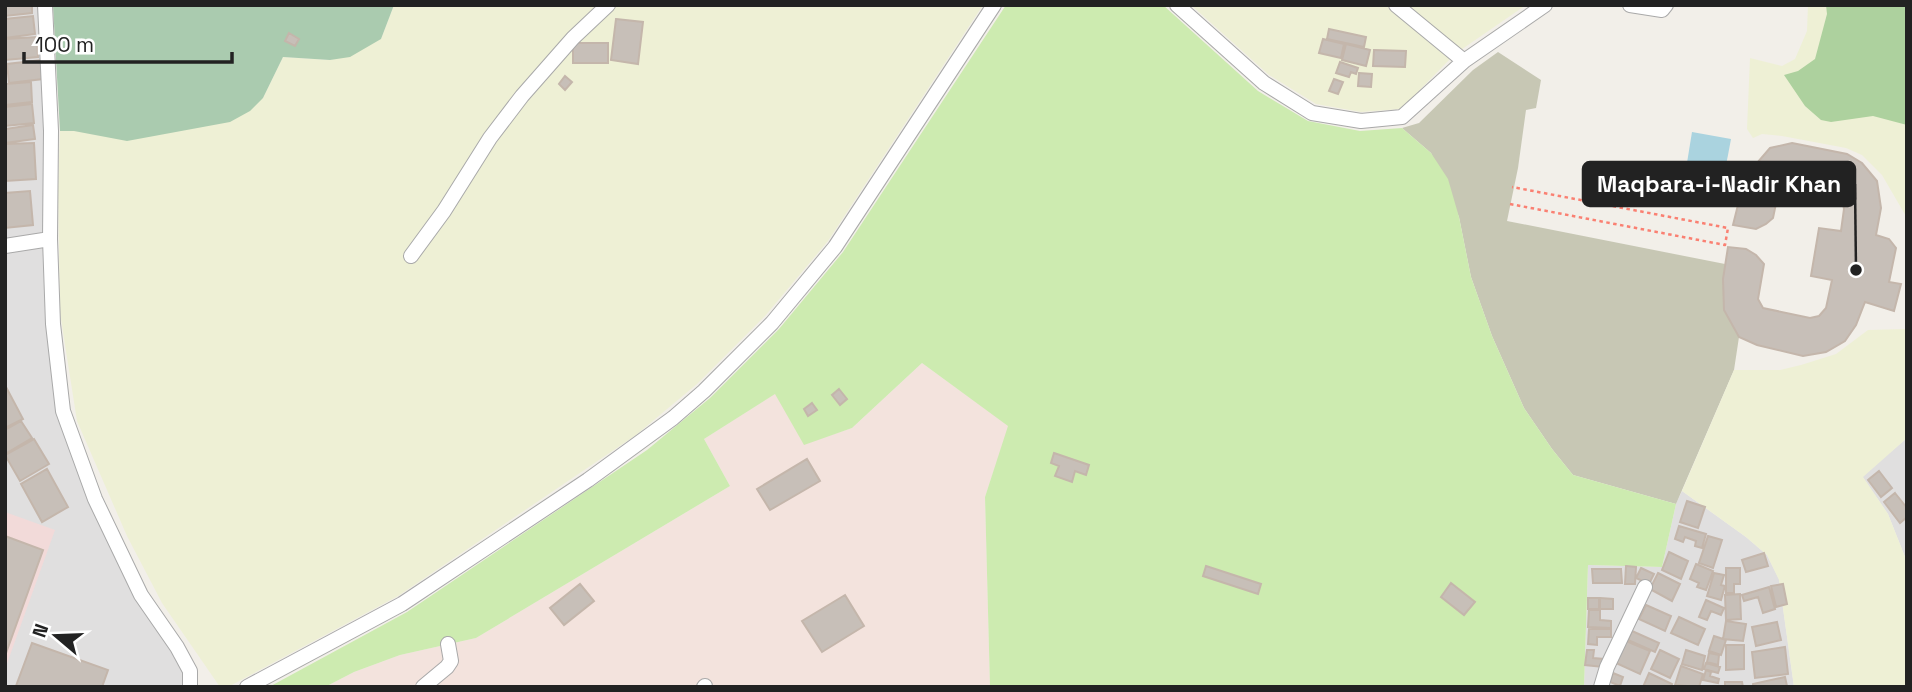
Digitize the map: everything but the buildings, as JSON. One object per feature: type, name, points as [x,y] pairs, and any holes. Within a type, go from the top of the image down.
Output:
[{"type":"street","points":[[45,5],[51,131],[50,239],[53,324],[63,411],[95,499],[142,595],[190,671],[190,687]]},
{"type":"street","points":[[411,256],[444,211],[490,138],[522,96],[573,38],[608,5]]},
{"type":"street","points":[[247,687],[266,683],[402,604],[599,473],[673,418],[704,391],[772,323],[835,247],[994,5]]},
{"type":"street","points":[[1177,5],[1264,83],[1312,113],[1361,121],[1402,117],[1464,61],[1545,5]]},
{"type":"street","points":[[1396,5],[1464,61]]},
{"type":"street","points":[[1630,5],[1662,10],[1666,5]]},
{"type":"street","points":[[5,246],[50,239]]},
{"type":"street","points":[[1601,687],[1606,667],[1645,587]]},
{"type":"street","points":[[422,687],[451,661],[447,644]]},
{"type":"path","points":[[1510,204],[1725,245],[1728,228],[1512,187]]},
{"type":"shaded area","points":[[5,5],[45,5],[63,411],[95,499],[177,647],[190,687],[5,687]]},
{"type":"shaded area","points":[[394,5],[983,5],[828,241],[765,316],[697,384],[636,435],[398,596],[228,687],[220,687],[162,603],[127,536],[77,421],[60,313],[60,131],[74,131],[263,98],[283,57],[330,60],[381,39]]},
{"type":"shaded area","points":[[1191,5],[1526,5],[1455,54],[1401,109],[1361,112],[1316,104],[1269,75]]},
{"type":"shaded area","points":[[1808,5],[1907,5],[1907,218],[1882,175],[1862,155],[1846,148],[1782,136],[1762,134],[1753,138],[1747,129],[1750,58],[1782,66],[1795,59],[1807,31]]},
{"type":"shaded area","points":[[1498,52],[1541,80],[1536,108],[1526,110],[1507,221],[1725,264],[1724,310],[1739,337],[1734,370],[1676,504],[1573,475],[1552,449],[1524,408],[1492,336],[1471,277],[1459,217],[1431,153],[1402,128],[1419,123],[1473,70]]},
{"type":"shaded area","points":[[1907,317],[1907,438],[1863,477],[1888,514],[1907,562],[1907,687],[1794,687],[1779,580],[1767,555],[1682,491],[1734,370],[1780,370],[1801,365],[1836,354],[1868,330],[1905,329]]},
{"type":"shaded area","points":[[922,363],[1009,426],[985,497],[990,687],[325,687],[354,672],[400,655],[476,638],[730,486],[704,439],[776,393],[804,444],[852,428]]},
{"type":"shaded area","points":[[1907,438],[1907,562],[1888,514],[1862,476]]},
{"type":"shaded area","points":[[1682,491],[1767,555],[1779,579],[1794,687],[1584,687],[1588,565],[1662,567],[1676,504]]},
{"type":"shaded area","points":[[5,512],[55,530],[5,669]]},
{"type":"green space","points":[[53,5],[394,5],[381,39],[350,57],[330,60],[283,57],[263,98],[250,111],[230,122],[127,141],[60,131]]},
{"type":"green space","points":[[1006,5],[1163,5],[1258,91],[1308,121],[1360,131],[1402,128],[1431,153],[1448,179],[1471,277],[1492,336],[1524,408],[1552,449],[1573,475],[1676,504],[1662,567],[1588,565],[1584,687],[990,687],[985,497],[1008,426],[922,363],[852,428],[804,445],[775,394],[704,439],[730,486],[476,638],[400,655],[354,672],[325,687],[269,687],[407,612],[647,450],[710,398],[779,329],[843,252]]},
{"type":"green space","points":[[1826,5],[1907,5],[1907,125],[1873,116],[1831,122],[1821,120],[1805,106],[1784,75],[1798,71],[1815,59],[1827,14]]},
{"type":"water","points":[[1692,132],[1731,139],[1724,176],[1686,169]]},
{"type":"place","name":"Maqbara-i-Nadir Khan","points":[[1856,270]]}]
